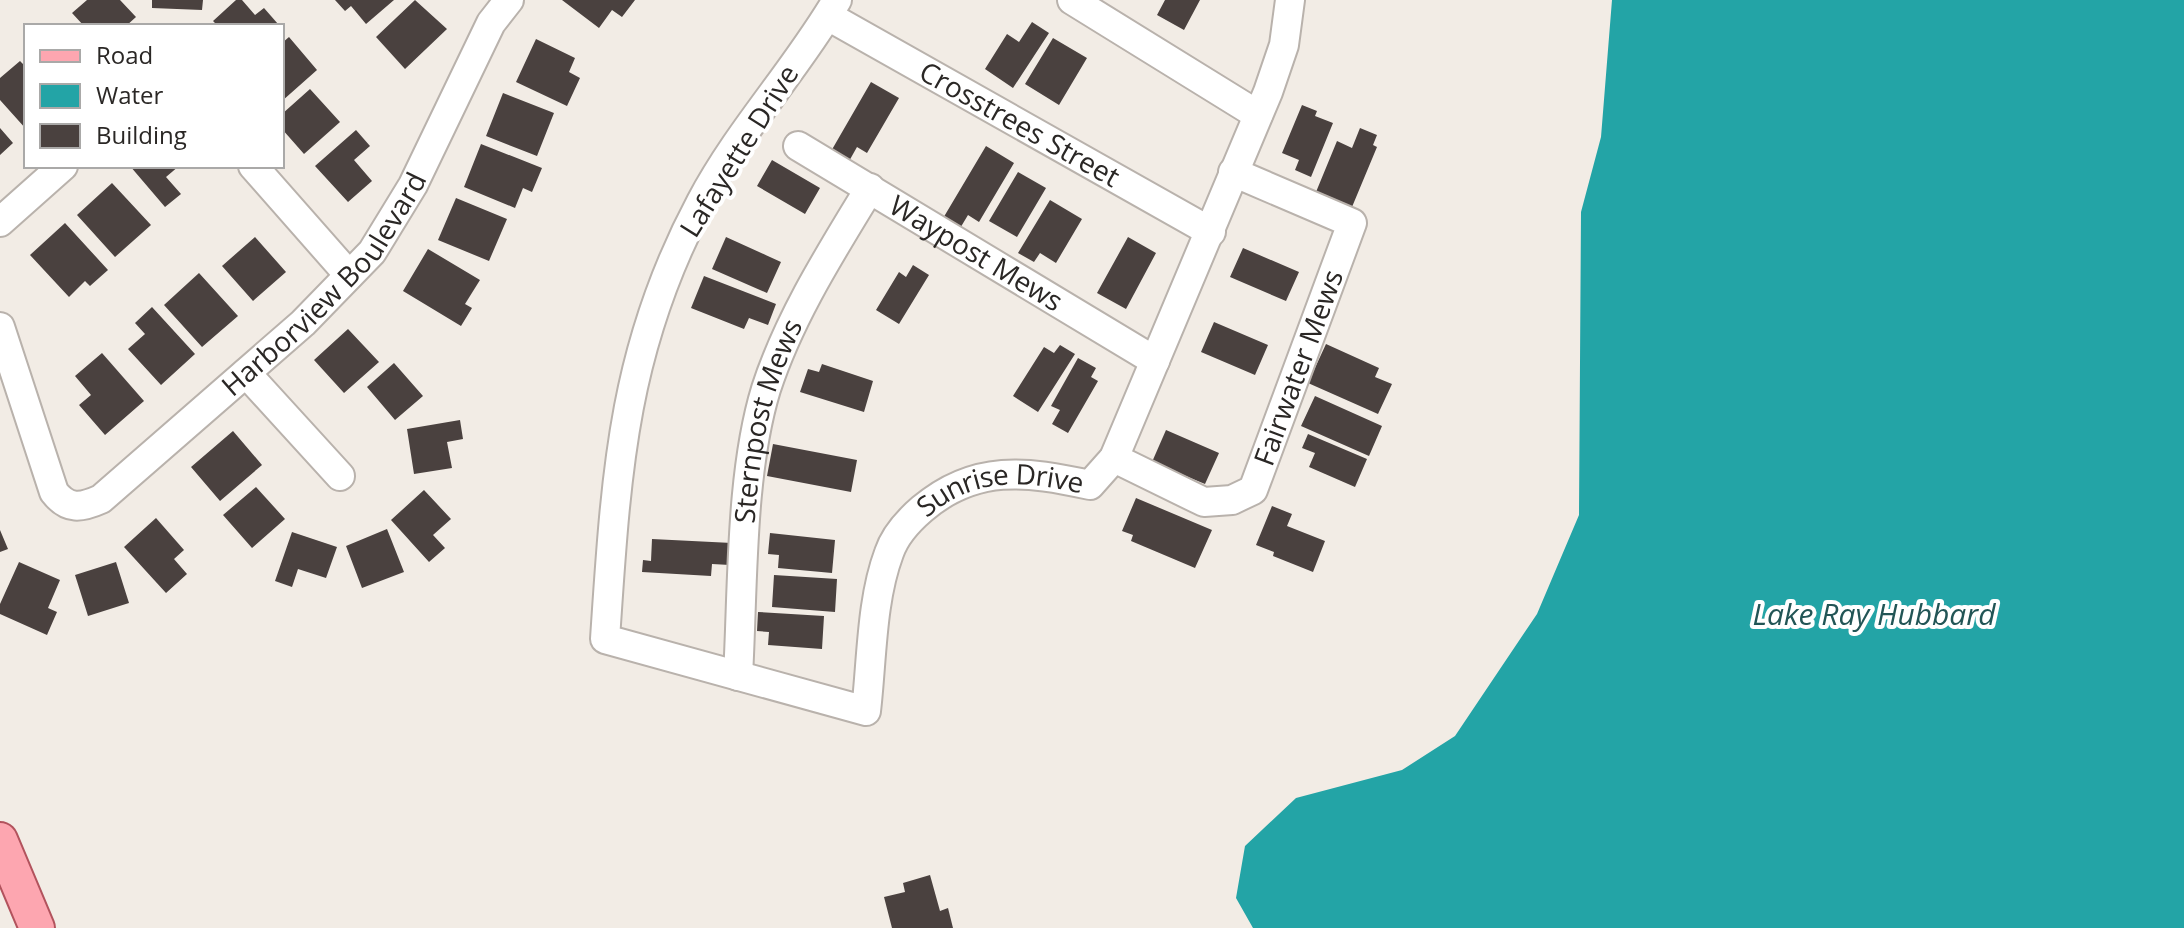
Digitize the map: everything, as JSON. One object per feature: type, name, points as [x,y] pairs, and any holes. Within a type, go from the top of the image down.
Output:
[{"type":"main road","points":[[0,840],[37,928]]},
{"type":"street","points":[[1072,0],[1258,115]]},
{"type":"street","name":"Sunrise Drive","points":[[605,639],[866,711],[880,586],[889,550],[905,523],[956,484],[1020,473],[1090,485],[1114,458],[1258,115],[1284,45],[1290,0]]},
{"type":"street","name":"Harborview Boulevard","points":[[0,327],[54,492],[69,506],[84,507],[112,491],[246,373],[335,294],[372,252],[392,224],[502,3]]},
{"type":"street","name":"Crosstrees Street","points":[[832,8],[1211,232]]},
{"type":"street","name":"Lafayette Drive","points":[[605,639],[616,473],[630,394],[646,332],[701,201],[749,125],[832,8]]},
{"type":"street","name":"Waypost Mews","points":[[798,146],[1155,361]]},
{"type":"street","points":[[0,222],[61,168]]},
{"type":"street","points":[[255,168],[349,275]]},
{"type":"street","name":"Fairwater Mews","points":[[1114,458],[1204,502],[1232,500],[1253,490],[1352,223],[1233,172]]},
{"type":"street","name":"Sternpost Mews","points":[[738,676],[749,492],[756,434],[766,389],[826,260],[870,188]]},
{"type":"street","points":[[246,373],[340,476]]},
{"type":"water","name":"Lake Ray Hubbard","points":[[1612,0],[2184,0],[2184,928],[1253,928],[1236,898],[1245,846],[1296,798],[1402,770],[1455,736],[1537,614],[1579,515],[1581,212],[1601,137]]},
{"type":"building","points":[[87,0],[120,0],[136,17],[128,24],[82,24],[72,13]]},
{"type":"building","points":[[152,0],[203,0],[202,10],[152,8]]},
{"type":"building","points":[[236,0],[242,0],[255,15],[264,8],[278,24],[216,24],[213,21]]},
{"type":"building","points":[[335,0],[394,0],[366,24],[351,6],[345,11]]},
{"type":"building","points":[[415,0],[447,29],[405,69],[376,37]]},
{"type":"building","points":[[562,0],[635,0],[622,17],[612,10],[599,28]]},
{"type":"building","points":[[1165,0],[1200,0],[1184,30],[1157,15]]},
{"type":"building","points":[[1032,22],[1049,33],[1013,88],[985,69],[1007,34],[1019,42]]},
{"type":"building","points":[[289,37],[317,70],[284,99],[284,41]]},
{"type":"building","points":[[1053,38],[1087,58],[1059,105],[1025,84]]},
{"type":"building","points":[[536,39],[575,58],[569,72],[580,78],[567,106],[516,82]]},
{"type":"building","points":[[20,61],[24,65],[24,127],[0,100],[0,78]]},
{"type":"building","points":[[871,82],[899,98],[867,153],[857,147],[848,163],[830,153]]},
{"type":"building","points":[[310,89],[340,122],[304,154],[284,131],[284,112]]},
{"type":"building","points":[[503,93],[554,113],[537,156],[486,136]]},
{"type":"building","points":[[1302,105],[1317,111],[1315,116],[1333,123],[1311,177],[1295,170],[1299,160],[1282,153]]},
{"type":"building","points":[[0,128],[13,143],[0,155]]},
{"type":"building","points":[[1360,128],[1377,135],[1373,145],[1377,147],[1352,207],[1316,192],[1337,141],[1352,148]]},
{"type":"building","points":[[356,130],[370,146],[354,160],[372,181],[348,202],[315,166]]},
{"type":"building","points":[[481,144],[542,168],[532,192],[523,188],[515,208],[464,187]]},
{"type":"building","points":[[986,146],[1014,163],[979,222],[968,215],[959,230],[942,220]]},
{"type":"building","points":[[772,160],[820,188],[805,214],[757,186]]},
{"type":"building","points":[[132,168],[177,168],[166,177],[181,194],[165,207]]},
{"type":"building","points":[[1018,172],[1046,188],[1017,237],[989,221]]},
{"type":"building","points":[[112,183],[151,225],[115,257],[77,215]]},
{"type":"building","points":[[456,198],[507,219],[489,261],[438,240]]},
{"type":"building","points":[[1050,200],[1082,219],[1056,263],[1040,253],[1034,262],[1018,253]]},
{"type":"building","points":[[65,223],[108,270],[90,286],[85,281],[69,297],[30,255]]},
{"type":"building","points":[[255,237],[286,272],[253,301],[222,266]]},
{"type":"building","points":[[726,237],[781,262],[767,293],[712,269]]},
{"type":"building","points":[[1128,237],[1156,253],[1126,309],[1097,293]]},
{"type":"building","points":[[1243,248],[1299,272],[1286,301],[1230,277]]},
{"type":"building","points":[[428,249],[480,280],[465,304],[472,308],[461,326],[403,291]]},
{"type":"building","points":[[913,265],[929,275],[899,324],[876,310],[899,272],[906,277]]},
{"type":"building","points":[[199,273],[238,316],[202,347],[164,305]]},
{"type":"building","points":[[704,276],[776,304],[768,325],[749,318],[744,329],[691,308]]},
{"type":"building","points":[[152,307],[195,354],[161,385],[128,349],[145,334],[135,323]]},
{"type":"building","points":[[1214,322],[1268,345],[1255,375],[1201,352]]},
{"type":"building","points":[[348,329],[379,362],[344,393],[314,360]]},
{"type":"building","points":[[1326,344],[1379,368],[1375,377],[1392,384],[1378,414],[1308,383]]},
{"type":"building","points":[[1060,345],[1075,354],[1038,412],[1013,396],[1044,347],[1054,353]]},
{"type":"building","points":[[102,353],[144,401],[105,435],[79,405],[91,395],[75,376]]},
{"type":"building","points":[[1078,358],[1096,368],[1091,377],[1098,381],[1068,433],[1052,424],[1060,410],[1051,406]]},
{"type":"building","points":[[394,363],[423,396],[395,420],[367,387]]},
{"type":"building","points":[[822,364],[873,381],[864,412],[800,392],[808,369],[819,372]]},
{"type":"building","points":[[1315,396],[1382,426],[1369,456],[1301,426]]},
{"type":"building","points":[[460,420],[463,439],[447,442],[452,468],[414,474],[407,429]]},
{"type":"building","points":[[1166,430],[1219,453],[1205,484],[1152,462]]},
{"type":"building","points":[[233,431],[262,465],[220,501],[191,467]]},
{"type":"building","points":[[1308,434],[1367,459],[1355,487],[1309,467],[1315,453],[1302,448]]},
{"type":"building","points":[[773,444],[857,460],[851,492],[767,476]]},
{"type":"building","points":[[256,487],[285,519],[252,548],[223,515]]},
{"type":"building","points":[[424,490],[451,519],[433,535],[445,548],[429,562],[391,520]]},
{"type":"building","points":[[1136,498],[1212,530],[1195,568],[1131,541],[1133,535],[1122,531]]},
{"type":"building","points":[[1272,506],[1292,514],[1287,526],[1325,541],[1313,572],[1273,556],[1274,552],[1256,545]]},
{"type":"building","points":[[156,518],[184,550],[174,559],[187,574],[166,593],[124,547]]},
{"type":"building","points":[[387,529],[404,572],[362,588],[346,546]]},
{"type":"building","points":[[0,530],[8,549],[0,552]]},
{"type":"building","points":[[292,532],[337,547],[326,578],[298,569],[292,587],[275,581]]},
{"type":"building","points":[[770,533],[835,540],[832,573],[778,568],[779,555],[768,554]]},
{"type":"building","points":[[652,539],[732,543],[730,565],[712,564],[711,576],[642,572],[643,560],[651,561]]},
{"type":"building","points":[[19,562],[60,580],[48,608],[57,612],[47,635],[0,614],[0,604]]},
{"type":"building","points":[[116,562],[129,603],[88,616],[75,575]]},
{"type":"building","points":[[774,575],[837,579],[835,612],[772,607]]},
{"type":"building","points":[[758,612],[824,616],[822,649],[768,645],[769,632],[757,631]]},
{"type":"building","points":[[930,875],[940,911],[948,908],[953,928],[892,928],[884,897],[905,892],[903,883]]}]
